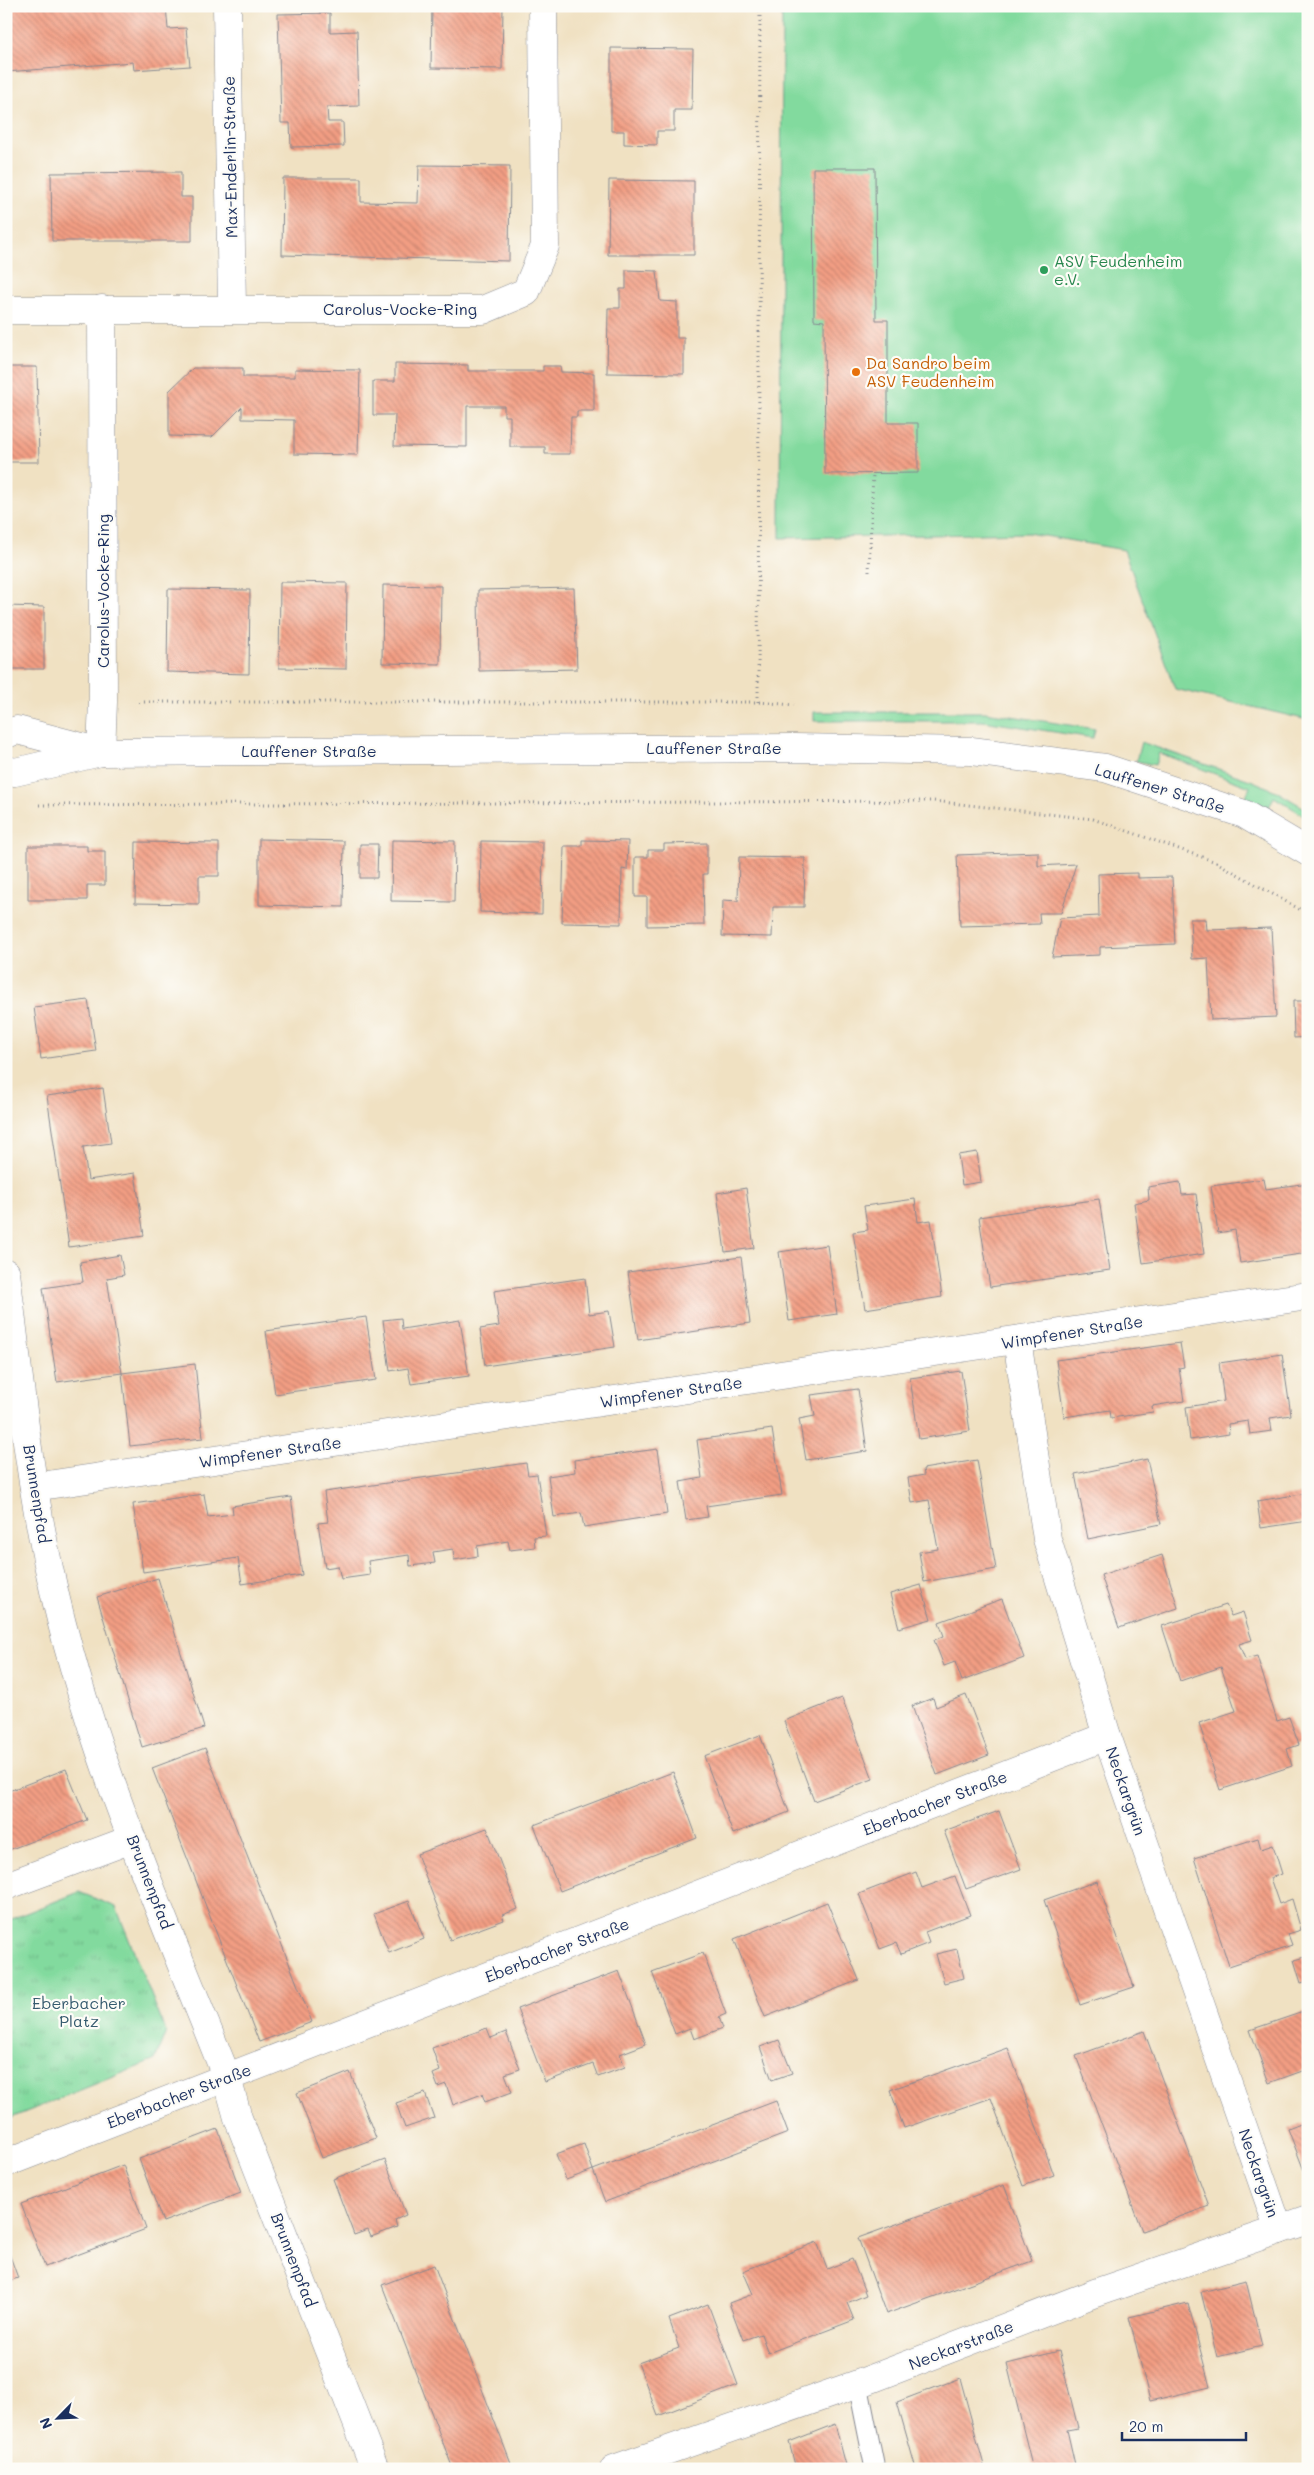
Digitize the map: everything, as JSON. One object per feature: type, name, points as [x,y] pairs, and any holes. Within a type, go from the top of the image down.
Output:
[{"type":"street","name":"Max-Enderlin-Straße","points":[[227,6],[232,308]]},
{"type":"street","name":"Carolus-Vocke-Ring","points":[[6,310],[232,308],[483,310],[526,292],[545,246],[544,6]]},
{"type":"street","name":"Carolus-Vocke-Ring","points":[[101,752],[103,702],[102,309]]},
{"type":"street","name":"Lauffener Straße","points":[[6,734],[17,730],[101,752]]},
{"type":"street","name":"Lauffener Straße","points":[[6,770],[15,772],[101,752],[794,748],[972,751],[1105,768],[1244,814],[1308,852]]},
{"type":"street","name":"Brunnenpfad","points":[[6,1273],[34,1487],[50,1574],[84,1700],[132,1839],[227,2078],[238,2118],[375,2469]]},
{"type":"street","name":"Wimpfener Straße","points":[[34,1487],[1308,1296]]},
{"type":"street","name":"Neckargrün","points":[[1016,1340],[1047,1539],[1107,1736],[1279,2230]]},
{"type":"street","name":"Eberbacher Straße","points":[[6,2163],[1107,1736]]},
{"type":"street","points":[[6,1886],[132,1839]]},
{"type":"street","name":"Neckarstraße","points":[[614,2469],[858,2384],[1095,2293],[1308,2220]]},
{"type":"lane","points":[[858,2384],[875,2469]]},
{"type":"path","points":[[758,702],[760,6]]},
{"type":"path","points":[[869,572],[873,474]]},
{"type":"path","points":[[103,702],[758,702],[794,705]]},
{"type":"path","points":[[33,805],[932,801],[1093,819],[1216,862],[1308,914]]},
{"type":"green space","name":"ASV Feudenheim e.V.","points":[[782,6],[1308,6],[1308,720],[1175,689],[1124,550],[1028,533],[780,538]]},
{"type":"green space","points":[[814,712],[985,712],[1095,729],[1093,738],[983,721],[814,721]]},
{"type":"green space","points":[[1141,742],[1253,781],[1276,791],[1308,810],[1308,818],[1274,797],[1268,809],[1245,798],[1250,787],[1159,753],[1155,765],[1136,761]]},
{"type":"green space","name":"Eberbacher Platz","points":[[79,1892],[116,1907],[166,2032],[155,2060],[6,2120],[6,1921]]},
{"type":"building","points":[[6,6],[166,6],[168,29],[186,28],[190,66],[134,70],[133,62],[6,72]]},
{"type":"building","points":[[432,6],[503,6],[502,69],[431,68]]},
{"type":"building","points":[[615,6],[692,6],[692,9],[615,8]]},
{"type":"building","points":[[330,13],[330,32],[357,31],[359,106],[327,107],[328,122],[343,122],[344,146],[291,147],[290,123],[281,123],[278,14]]},
{"type":"building","points":[[611,48],[693,49],[692,110],[674,110],[674,131],[657,131],[657,145],[624,144],[624,131],[611,131]]},
{"type":"building","points":[[419,165],[510,166],[509,261],[282,255],[283,178],[361,178],[361,202],[418,203]]},
{"type":"building","points":[[813,168],[875,168],[876,320],[888,320],[888,423],[918,423],[918,473],[825,474],[824,321],[814,320]]},
{"type":"building","points":[[181,172],[181,197],[192,197],[192,241],[52,241],[51,173]]},
{"type":"building","points":[[609,180],[694,181],[694,255],[608,255]]},
{"type":"building","points":[[626,270],[657,271],[660,301],[677,302],[677,338],[684,338],[684,374],[607,373],[608,308],[620,308],[620,289],[626,289]]},
{"type":"building","points":[[395,364],[468,365],[468,371],[543,371],[543,366],[560,366],[561,372],[594,373],[594,411],[577,411],[577,417],[571,417],[570,454],[545,454],[545,447],[510,447],[510,416],[504,416],[504,406],[467,406],[467,447],[394,446],[395,415],[373,415],[373,381],[395,381]]},
{"type":"building","points":[[6,367],[37,367],[39,462],[6,462]]},
{"type":"building","points":[[193,368],[243,368],[243,377],[295,377],[295,369],[360,370],[358,455],[294,454],[294,420],[242,419],[242,407],[212,437],[169,436],[169,391]]},
{"type":"building","points":[[280,582],[347,583],[346,669],[279,668]]},
{"type":"building","points":[[383,585],[441,586],[440,664],[382,663]]},
{"type":"building","points":[[574,588],[577,669],[479,671],[478,590]]},
{"type":"building","points":[[168,589],[250,590],[249,674],[167,672]]},
{"type":"building","points":[[6,606],[44,607],[44,669],[6,669]]},
{"type":"building","points":[[259,839],[344,841],[343,907],[259,905]]},
{"type":"building","points":[[392,840],[455,841],[454,902],[391,901]]},
{"type":"building","points":[[582,840],[628,841],[627,870],[622,869],[621,924],[562,923],[564,846],[582,846]]},
{"type":"building","points":[[481,841],[543,842],[542,914],[480,912]]},
{"type":"building","points":[[136,842],[219,843],[219,876],[199,876],[199,904],[135,903]]},
{"type":"building","points":[[707,843],[707,874],[703,874],[704,925],[647,926],[647,897],[635,897],[635,857],[648,857],[648,850],[664,850],[664,844]]},
{"type":"building","points":[[360,844],[378,844],[377,878],[360,878]]},
{"type":"building","points":[[28,846],[87,846],[87,851],[105,851],[105,885],[87,885],[87,900],[28,900]]},
{"type":"building","points":[[1038,852],[1038,866],[1076,864],[1061,913],[1039,913],[1040,924],[960,926],[957,855]]},
{"type":"building","points":[[739,857],[805,858],[804,907],[773,907],[772,937],[722,936],[723,900],[738,901]]},
{"type":"building","points":[[1138,873],[1138,878],[1172,877],[1175,944],[1100,947],[1100,955],[1052,957],[1060,918],[1099,916],[1098,874]]},
{"type":"building","points":[[1190,919],[1206,919],[1207,930],[1271,928],[1276,1017],[1211,1020],[1208,958],[1192,959]]},
{"type":"building","points":[[88,1000],[96,1051],[41,1059],[34,1007]]},
{"type":"building","points":[[1293,1001],[1308,1001],[1308,1037],[1294,1038]]},
{"type":"building","points":[[103,1088],[111,1143],[83,1147],[88,1180],[135,1173],[144,1236],[69,1247],[47,1096]]},
{"type":"building","points":[[977,1152],[981,1182],[962,1185],[958,1155]]},
{"type":"building","points":[[1264,1179],[1266,1189],[1308,1183],[1308,1253],[1240,1263],[1235,1230],[1218,1233],[1211,1186]]},
{"type":"building","points":[[1180,1182],[1182,1195],[1196,1194],[1204,1254],[1143,1263],[1134,1203],[1149,1200],[1148,1187]]},
{"type":"building","points":[[746,1188],[754,1248],[725,1252],[717,1193]]},
{"type":"building","points":[[915,1199],[918,1222],[931,1220],[942,1297],[865,1309],[853,1232],[868,1230],[864,1206]]},
{"type":"building","points":[[1099,1199],[1110,1270],[990,1287],[979,1217]]},
{"type":"building","points":[[827,1245],[837,1314],[789,1321],[779,1252]]},
{"type":"building","points":[[120,1255],[124,1275],[107,1278],[122,1373],[57,1382],[43,1288],[83,1282],[80,1262]]},
{"type":"building","points":[[741,1257],[750,1323],[638,1340],[628,1272]]},
{"type":"building","points":[[585,1278],[589,1314],[609,1311],[615,1347],[485,1366],[480,1329],[499,1326],[494,1291]]},
{"type":"building","points":[[366,1317],[376,1380],[275,1394],[266,1331]]},
{"type":"building","points":[[401,1318],[402,1329],[460,1320],[469,1376],[411,1384],[408,1368],[390,1371],[383,1320]]},
{"type":"building","points":[[1180,1343],[1184,1367],[1179,1368],[1184,1401],[1152,1406],[1153,1412],[1111,1418],[1110,1410],[1064,1417],[1056,1360]]},
{"type":"building","points":[[1282,1354],[1291,1415],[1270,1418],[1272,1431],[1250,1434],[1248,1421],[1228,1424],[1229,1434],[1190,1440],[1186,1407],[1224,1401],[1219,1363]]},
{"type":"building","points":[[195,1364],[203,1438],[130,1446],[122,1373]]},
{"type":"building","points":[[961,1371],[970,1431],[919,1439],[910,1378]]},
{"type":"building","points":[[858,1389],[867,1451],[806,1460],[799,1419],[815,1416],[811,1395]]},
{"type":"building","points":[[772,1429],[782,1495],[706,1506],[708,1517],[686,1520],[680,1482],[702,1478],[697,1440]]},
{"type":"building","points":[[658,1449],[667,1514],[584,1527],[581,1513],[554,1517],[548,1476],[575,1472],[574,1460]]},
{"type":"building","points":[[1147,1459],[1161,1524],[1088,1539],[1075,1474]]},
{"type":"building","points":[[977,1460],[996,1569],[924,1582],[919,1552],[938,1549],[929,1500],[912,1503],[908,1478],[924,1475],[923,1469]]},
{"type":"building","points":[[526,1463],[528,1475],[537,1474],[546,1536],[534,1537],[535,1547],[510,1550],[508,1541],[477,1546],[478,1556],[454,1560],[453,1549],[433,1552],[435,1563],[410,1566],[409,1555],[368,1561],[370,1575],[341,1579],[338,1566],[325,1568],[318,1523],[328,1522],[324,1492]]},
{"type":"building","points":[[1308,1493],[1308,1521],[1261,1528],[1257,1501]]},
{"type":"building","points":[[204,1494],[208,1517],[233,1514],[232,1506],[291,1497],[302,1575],[242,1584],[238,1558],[143,1572],[133,1504]]},
{"type":"building","points":[[1162,1555],[1178,1608],[1119,1628],[1101,1575]]},
{"type":"building","points":[[158,1578],[204,1728],[142,1747],[97,1597]]},
{"type":"building","points":[[921,1585],[931,1619],[899,1628],[890,1594]]},
{"type":"building","points":[[1002,1599],[1024,1658],[962,1681],[955,1662],[944,1666],[934,1640],[944,1636],[939,1622]]},
{"type":"building","points":[[1226,1605],[1231,1616],[1243,1612],[1252,1640],[1239,1644],[1245,1659],[1257,1656],[1277,1721],[1289,1717],[1299,1745],[1287,1749],[1292,1766],[1220,1790],[1199,1723],[1236,1711],[1221,1667],[1180,1681],[1162,1626]]},
{"type":"building","points":[[966,1695],[989,1755],[937,1775],[912,1706],[933,1698],[936,1707]]},
{"type":"building","points":[[842,1698],[873,1779],[814,1801],[784,1721]]},
{"type":"building","points":[[760,1735],[789,1812],[733,1834],[704,1756]]},
{"type":"building","points":[[205,1748],[312,2022],[259,2042],[152,1768]]},
{"type":"building","points":[[66,1769],[87,1820],[6,1851],[6,1792]]},
{"type":"building","points":[[673,1772],[697,1838],[560,1891],[534,1825]]},
{"type":"building","points":[[999,1811],[1021,1869],[966,1889],[944,1831]]},
{"type":"building","points":[[487,1828],[518,1909],[502,1915],[504,1920],[450,1940],[417,1854]]},
{"type":"building","points":[[1258,1838],[1261,1849],[1273,1845],[1282,1874],[1270,1878],[1279,1904],[1292,1899],[1301,1930],[1288,1934],[1292,1945],[1229,1966],[1194,1858]]},
{"type":"building","points":[[916,1872],[922,1888],[955,1876],[970,1915],[925,1932],[929,1943],[901,1954],[896,1943],[880,1949],[859,1894]]},
{"type":"building","points":[[1097,1881],[1134,1987],[1080,2005],[1044,1900]]},
{"type":"building","points":[[409,1901],[424,1939],[389,1953],[374,1914]]},
{"type":"building","points":[[827,1902],[859,1980],[765,2017],[734,1939]]},
{"type":"building","points":[[957,1949],[964,1978],[944,1983],[936,1954]]},
{"type":"building","points":[[703,1953],[726,2014],[719,2017],[723,2028],[694,2039],[690,2028],[675,2034],[652,1972]]},
{"type":"building","points":[[1308,1956],[1308,1981],[1301,1983],[1294,1960]]},
{"type":"building","points":[[619,1971],[646,2044],[620,2054],[625,2067],[598,2077],[593,2064],[545,2082],[517,2009]]},
{"type":"building","points":[[1306,2011],[1308,2069],[1269,2083],[1250,2030]]},
{"type":"building","points":[[487,2028],[491,2038],[506,2032],[520,2069],[505,2074],[512,2092],[485,2102],[482,2094],[453,2105],[446,2084],[438,2087],[433,2074],[440,2071],[432,2048]]},
{"type":"building","points":[[1144,2031],[1209,2206],[1142,2231],[1076,2056]]},
{"type":"building","points":[[779,2040],[792,2073],[772,2080],[760,2047]]},
{"type":"building","points":[[1008,2048],[1054,2175],[1023,2186],[991,2098],[904,2128],[890,2090]]},
{"type":"building","points":[[350,2072],[376,2138],[322,2158],[297,2093]]},
{"type":"building","points":[[425,2093],[434,2118],[405,2128],[396,2103]]},
{"type":"building","points":[[776,2101],[788,2133],[605,2202],[593,2170]]},
{"type":"building","points":[[1308,2121],[1308,2181],[1288,2129]]},
{"type":"building","points":[[218,2129],[241,2193],[163,2222],[139,2159]]},
{"type":"building","points":[[584,2144],[593,2170],[566,2180],[556,2154]]},
{"type":"building","points":[[385,2160],[406,2215],[395,2220],[397,2227],[371,2237],[368,2230],[354,2235],[333,2179]]},
{"type":"building","points":[[123,2165],[146,2229],[45,2267],[21,2204]]},
{"type":"building","points":[[1004,2185],[1032,2261],[886,2314],[858,2238]]},
{"type":"building","points":[[817,2242],[827,2269],[852,2259],[866,2295],[847,2303],[854,2320],[768,2353],[761,2334],[743,2340],[729,2303],[753,2294],[743,2271]]},
{"type":"building","points":[[6,2245],[18,2278],[6,2282]]},
{"type":"building","points":[[434,2265],[513,2469],[453,2469],[382,2285]]},
{"type":"building","points":[[1246,2281],[1262,2346],[1217,2357],[1201,2292]]},
{"type":"building","points":[[1188,2303],[1210,2387],[1150,2401],[1129,2317]]},
{"type":"building","points":[[708,2304],[738,2385],[658,2416],[638,2363],[679,2348],[669,2319]]},
{"type":"building","points":[[1059,2351],[1078,2428],[1067,2430],[1076,2469],[1033,2469],[1007,2364]]},
{"type":"building","points":[[960,2378],[985,2469],[916,2469],[897,2402]]},
{"type":"building","points":[[835,2424],[847,2469],[796,2469],[789,2442]]},
{"type":"place","name":"ASV Feudenheim e.V.","points":[[1044,270]]},
{"type":"place","name":"Da Sandro beim ASV Feudenheim","points":[[856,372]]}]
